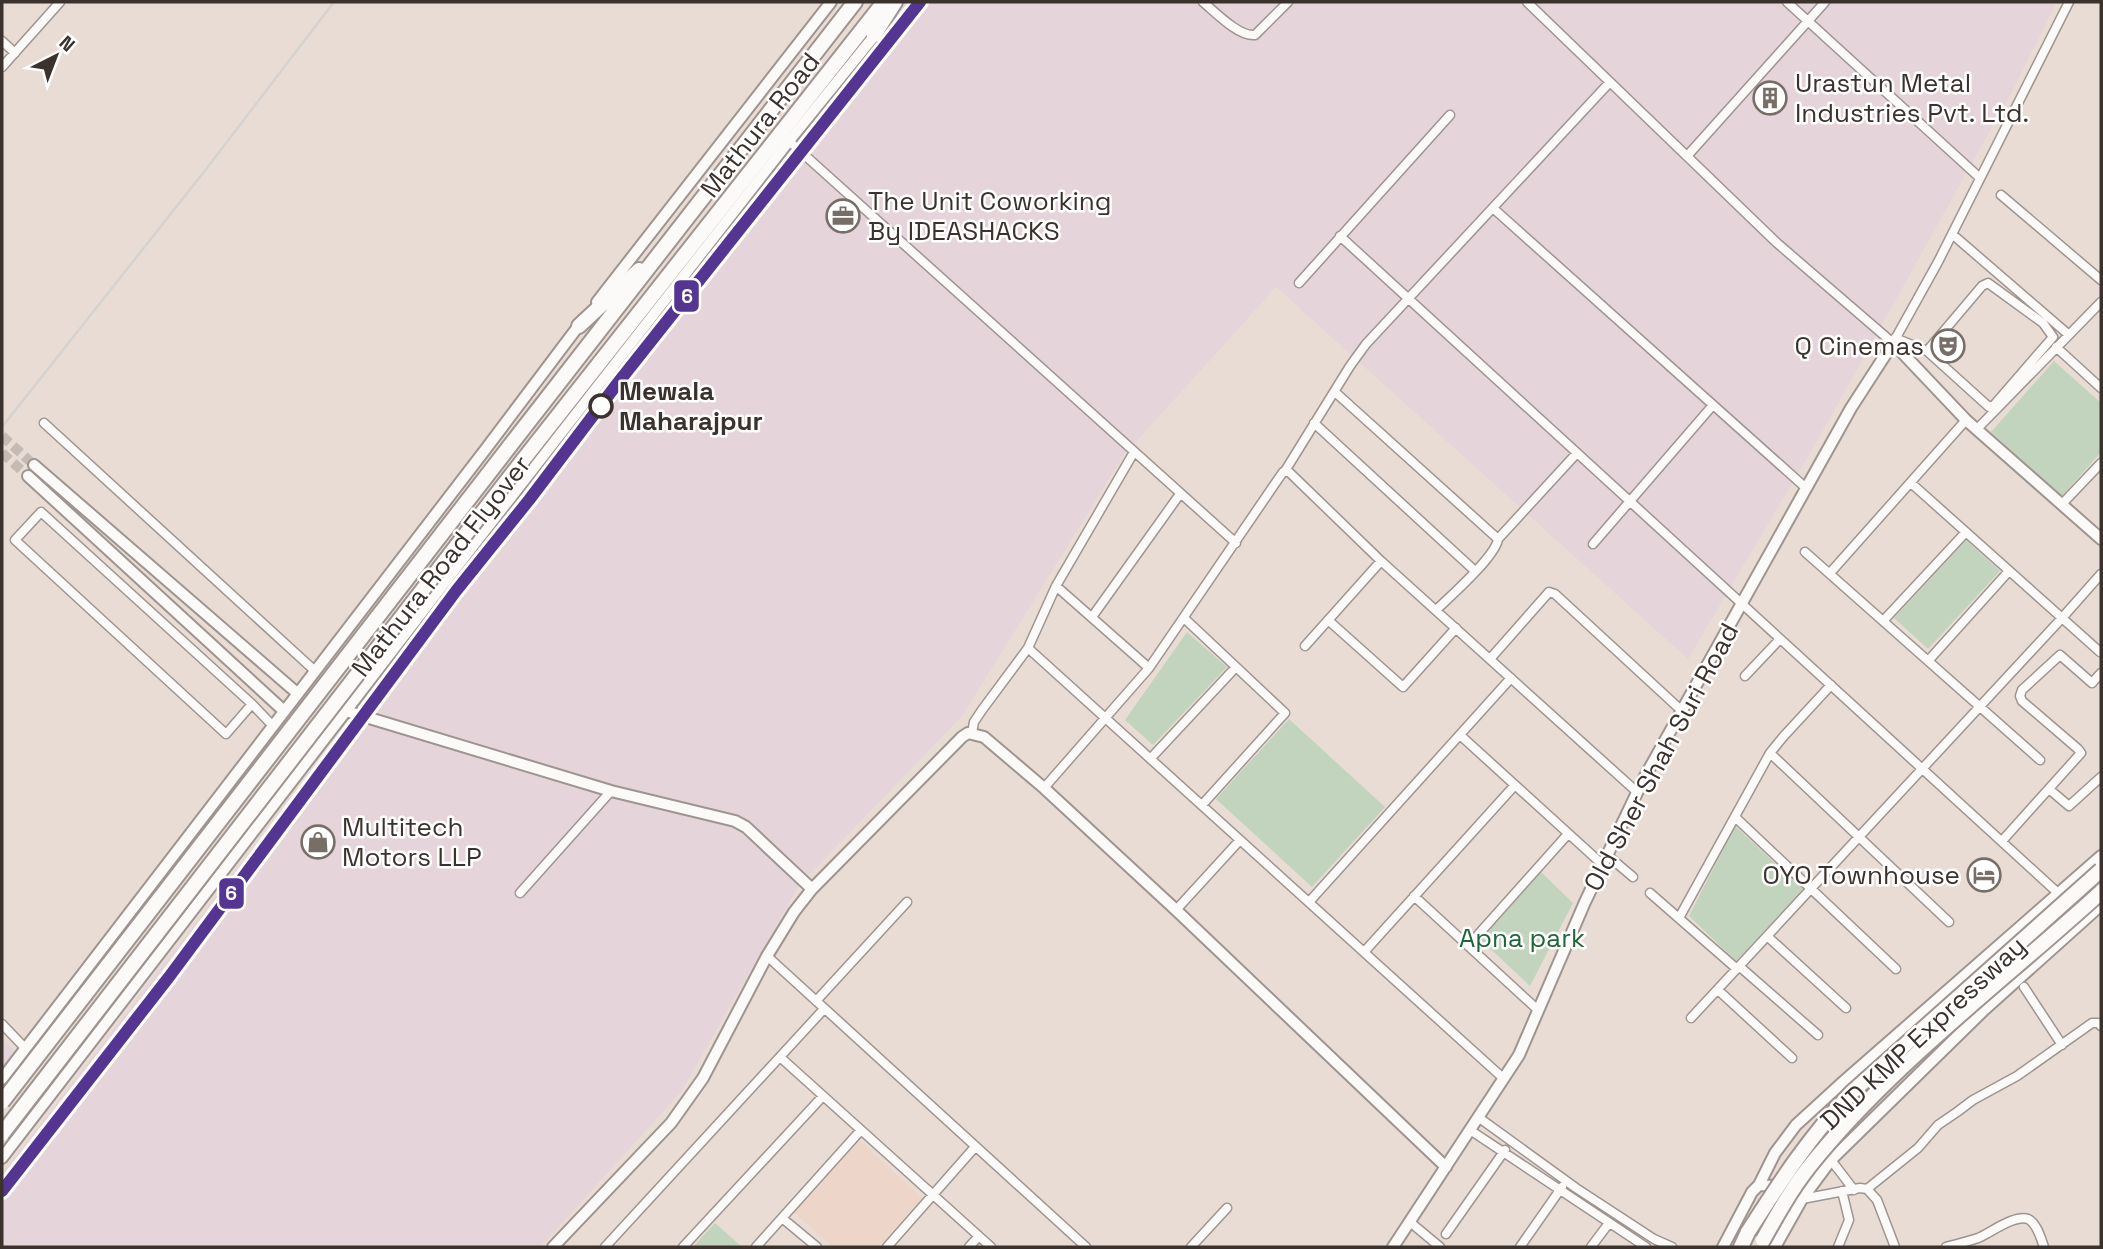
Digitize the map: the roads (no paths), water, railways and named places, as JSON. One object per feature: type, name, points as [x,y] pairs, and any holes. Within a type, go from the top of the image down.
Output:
[{"type":"highway","name":"Mathura Road","points":[[664,248],[855,2]]},
{"type":"highway","name":"Mathura Road Flyover","points":[[2,1134],[523,460],[884,2]]},
{"type":"highway","points":[[874,35],[895,2]]},
{"type":"highway","points":[[579,326],[664,248]]},
{"type":"highway","name":"Mathura Road Flyover","points":[[2,1102],[664,248]]},
{"type":"highway","name":"DND KMP Expressway","points":[[1741,1247],[1794,1160],[1824,1121],[1916,1033],[2101,870]]},
{"type":"highway","name":"DND KMP Expressway","points":[[1759,1247],[1808,1169],[1862,1106],[2101,892]]},
{"type":"street","points":[[2,67],[60,2]]},
{"type":"street","points":[[2,1079],[831,2]]},
{"type":"street","points":[[2,1158],[789,141],[901,2]]},
{"type":"street","points":[[1203,2],[1248,36],[1255,35],[1287,2]]},
{"type":"street","points":[[1527,2],[1777,243],[1894,340],[1966,420],[2101,540]]},
{"type":"street","points":[[1787,2],[1980,178]]},
{"type":"street","points":[[1688,155],[1825,2]]},
{"type":"street","points":[[1894,340],[1952,234],[2070,2]]},
{"type":"street","points":[[2,41],[15,52]]},
{"type":"street","points":[[1044,788],[1149,668],[1285,471],[1366,344],[1610,82]]},
{"type":"street","points":[[1298,283],[1450,115]]},
{"type":"street","points":[[789,141],[1236,543]]},
{"type":"street","points":[[2001,195],[2101,280]]},
{"type":"street","points":[[1494,209],[1806,488]]},
{"type":"street","points":[[1952,234],[2068,335]]},
{"type":"street","points":[[1340,236],[2059,894]]},
{"type":"street","points":[[1894,340],[1927,351],[1989,407],[1994,405],[2053,337],[2043,323],[1988,283],[1982,286],[1927,351]]},
{"type":"street","points":[[1977,429],[2101,302]]},
{"type":"street","name":"Old Sher Shah Suri Road","points":[[1394,1247],[1518,1055],[1637,792],[1851,408],[1894,340]]},
{"type":"street","points":[[2056,347],[2101,388]]},
{"type":"street","points":[[1335,392],[1498,539]]},
{"type":"street","points":[[1593,544],[1713,405]]},
{"type":"street","points":[[1830,573],[1966,420]]},
{"type":"street","points":[[44,423],[315,671]]},
{"type":"street","points":[[1314,423],[1475,571]]},
{"type":"street","points":[[972,733],[974,722],[982,709],[1028,648],[1056,586],[1134,452]]},
{"type":"street","points":[[1436,610],[1475,571],[1497,546],[1498,539],[1577,453]]},
{"type":"street","points":[[2062,504],[2101,463]]},
{"type":"street","points":[[34,465],[297,693]]},
{"type":"street","points":[[1285,471],[1637,792]]},
{"type":"street","points":[[28,476],[284,711]]},
{"type":"street","points":[[1911,483],[2100,652]]},
{"type":"street","points":[[1092,617],[1180,494]]},
{"type":"street","points":[[252,704],[226,734],[15,540],[41,512],[252,704],[273,726]]},
{"type":"street","points":[[1883,621],[1966,532]]},
{"type":"street","points":[[1805,552],[2040,760]]},
{"type":"street","points":[[1305,646],[1381,561]]},
{"type":"street","points":[[1928,661],[2010,571]]},
{"type":"street","points":[[1691,1018],[2101,574]]},
{"type":"street","points":[[1056,586],[1149,668]]},
{"type":"street","points":[[1490,659],[1549,592],[1555,594],[1682,710]]},
{"type":"street","points":[[1184,618],[1285,714],[1202,805]]},
{"type":"street","points":[[1328,620],[1403,687],[1456,628]]},
{"type":"street","points":[[1745,676],[1780,639]]},
{"type":"street","points":[[1028,648],[1503,1078]]},
{"type":"street","points":[[2003,841],[2081,753],[2022,701],[2022,690],[2060,655],[2092,682],[2101,673]]},
{"type":"street","points":[[1151,758],[1237,667]]},
{"type":"street","points":[[1309,902],[1511,678]]},
{"type":"street","points":[[1679,918],[1770,753],[1831,685]]},
{"type":"street","points":[[346,711],[611,791],[735,821],[746,827],[812,889]]},
{"type":"street","points":[[553,1247],[684,1107],[703,1078],[793,912],[812,889],[962,737],[972,733],[984,737],[1044,788],[1446,1167]]},
{"type":"street","points":[[1460,735],[1569,834],[1633,877]]},
{"type":"street","points":[[1770,753],[1949,922]]},
{"type":"street","points":[[2049,789],[2069,806],[2101,777]]},
{"type":"street","points":[[1364,952],[1515,785]]},
{"type":"street","points":[[520,893],[611,791]]},
{"type":"street","points":[[222,792],[260,822]]},
{"type":"street","points":[[1735,817],[1896,968]]},
{"type":"street","points":[[1468,946],[1569,834]]},
{"type":"street","points":[[1176,910],[1240,839]]},
{"type":"street","points":[[1723,1247],[1774,1153],[1797,1125],[2101,856]]},
{"type":"street","points":[[1650,893],[1818,1035]]},
{"type":"street","points":[[1414,896],[1538,1010]]},
{"type":"street","points":[[816,1001],[906,902]]},
{"type":"street","points":[[1775,1247],[1802,1199],[1830,1160],[1984,1010],[2101,905]]},
{"type":"street","points":[[1767,936],[1846,1008]]},
{"type":"street","points":[[767,956],[1083,1246]]},
{"type":"street","points":[[2024,987],[2062,1045]]},
{"type":"street","points":[[1718,990],[1792,1058]]},
{"type":"street","points":[[606,1247],[824,1009]]},
{"type":"street","points":[[1867,1189],[1918,1148],[1947,1118],[2017,1076],[2092,1023],[2101,1026]]},
{"type":"street","points":[[2,1024],[25,1048]]},
{"type":"street","points":[[780,1057],[991,1247]]},
{"type":"street","points":[[683,1247],[823,1096]]},
{"type":"street","points":[[1478,1117],[1566,1181],[1654,1239],[1672,1247]]},
{"type":"street","points":[[756,1247],[861,1130]]},
{"type":"street","points":[[1470,1130],[1643,1246]]},
{"type":"street","points":[[1446,1234],[1511,1141]]},
{"type":"street","points":[[887,1247],[975,1147]]},
{"type":"street","points":[[1830,1160],[1854,1190]]},
{"type":"street","points":[[1520,1247],[1566,1181]]},
{"type":"street","points":[[1759,1185],[1774,1186],[1802,1199],[1867,1189],[1877,1200],[1895,1247]]},
{"type":"street","points":[[1838,1247],[1849,1220],[1842,1191]]},
{"type":"street","points":[[1191,1247],[1227,1208]]},
{"type":"street","points":[[782,1218],[817,1247]]},
{"type":"street","points":[[1946,1247],[1981,1237],[2004,1224],[2022,1219],[2029,1219],[2034,1224],[2044,1247]]},
{"type":"street","points":[[1410,1222],[1440,1247]]},
{"type":"street","points":[[1591,1247],[1609,1223]]},
{"type":"street","points":[[969,1247],[979,1236]]},
{"type":"tunnel","points":[[2,436],[34,465]]},
{"type":"tunnel","points":[[2,453],[28,476]]},
{"type":"railway","points":[[2,427],[207,168],[334,2]]},
{"type":"place","name":"Urastun Metal Industries Pvt. Ltd.","points":[[1770,98]]},
{"type":"place","name":"The Unit Coworking By IDEASHACKS","points":[[843,216]]},
{"type":"place","name":"Q Cinemas","points":[[1948,346]]},
{"type":"place","name":"Mewala Maharajpur","points":[[601,406]]},
{"type":"place","name":"Multitech Motors LLP","points":[[318,842]]},
{"type":"place","name":"OYO Townhouse","points":[[1984,875]]},
{"type":"park label","name":"Apna park","points":[[1522,938]]}]
